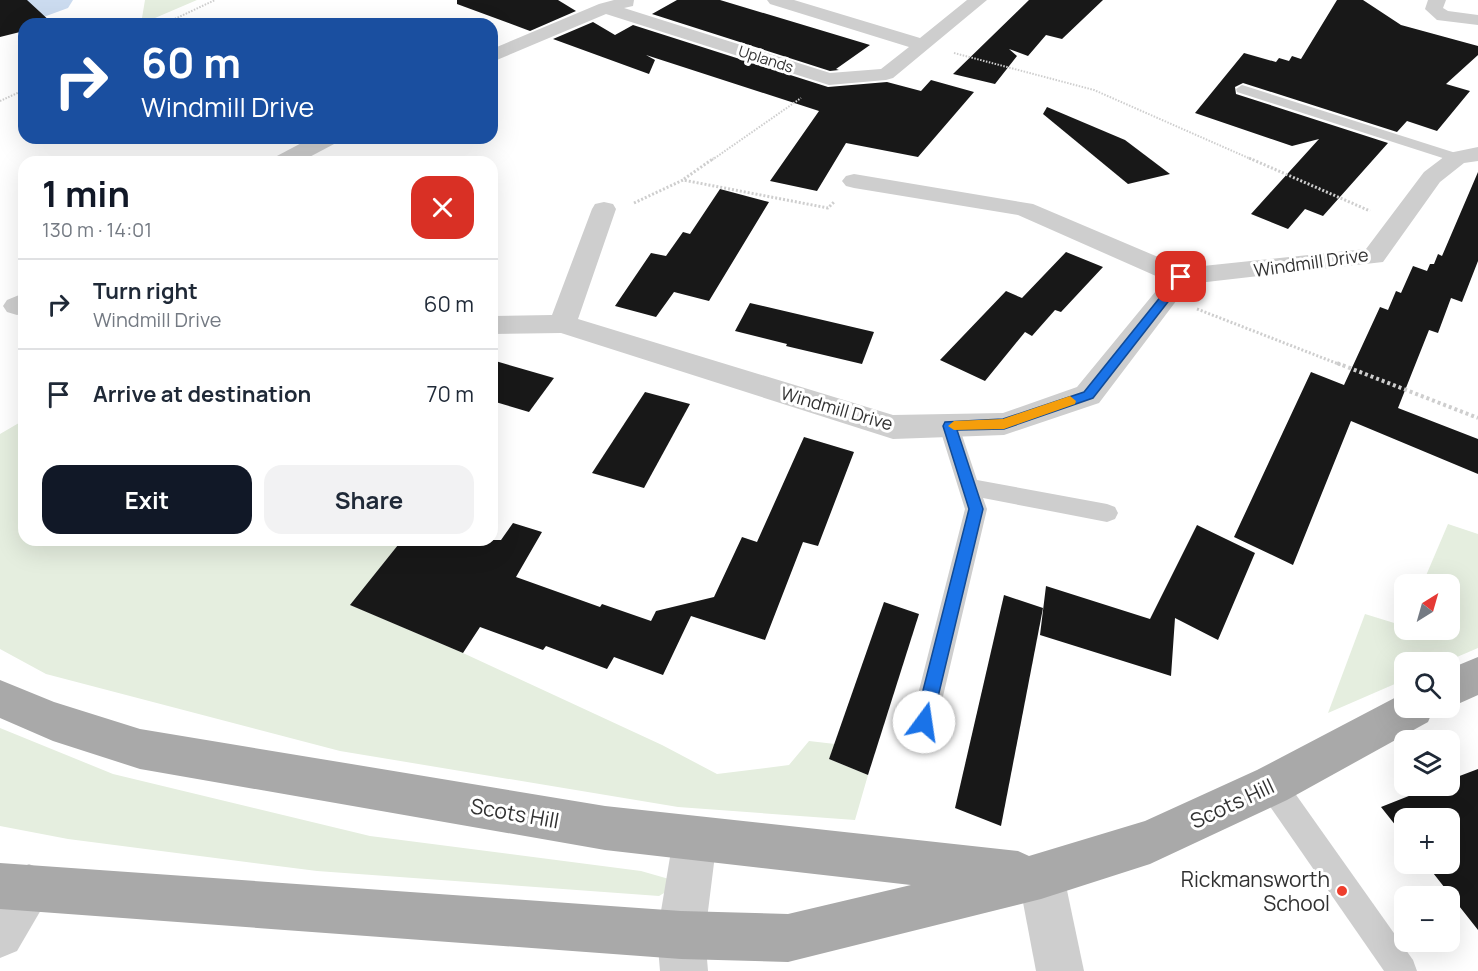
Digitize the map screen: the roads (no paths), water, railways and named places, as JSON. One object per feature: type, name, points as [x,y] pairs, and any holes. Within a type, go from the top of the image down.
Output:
[{"type":"main road","points":[[1460,684],[1478,675]]},
{"type":"main road","name":"Scots Hill","points":[[0,699],[52,722],[140,749],[605,828],[1041,876]]},
{"type":"main road","name":"Scots Hill","points":[[14,887],[683,953],[788,938],[1041,876],[1150,842],[1272,785],[1396,718]]},
{"type":"street","points":[[498,53],[604,8],[634,0]]},
{"type":"street","points":[[776,0],[923,45]]},
{"type":"street","name":"Uplands","points":[[604,8],[829,79],[886,74],[978,0]]},
{"type":"street","points":[[1437,0],[1434,9],[1443,16],[1478,20]]},
{"type":"street","points":[[294,156],[317,144]]},
{"type":"street","name":"Windmill Drive","points":[[498,325],[562,324],[893,427],[1004,424],[1088,395],[1173,287],[1374,256],[1432,177],[1468,156]]},
{"type":"street","points":[[854,181],[1023,209],[1173,287]]},
{"type":"street","points":[[562,324],[604,208]]},
{"type":"street","points":[[683,953],[695,839]]},
{"type":"street","points":[[1041,876],[1060,971]]},
{"type":"street","points":[[0,934],[14,887]]},
{"type":"lane","points":[[1242,89],[1468,156]]},
{"type":"lane","points":[[924,722],[976,509],[949,426]]},
{"type":"lane","points":[[969,487],[1107,513]]},
{"type":"lane","points":[[1272,785],[1402,971]]},
{"type":"waterway","points":[[0,21],[54,0]]},
{"type":"place","name":"Rickmansworth School","points":[[1342,891]]}]
